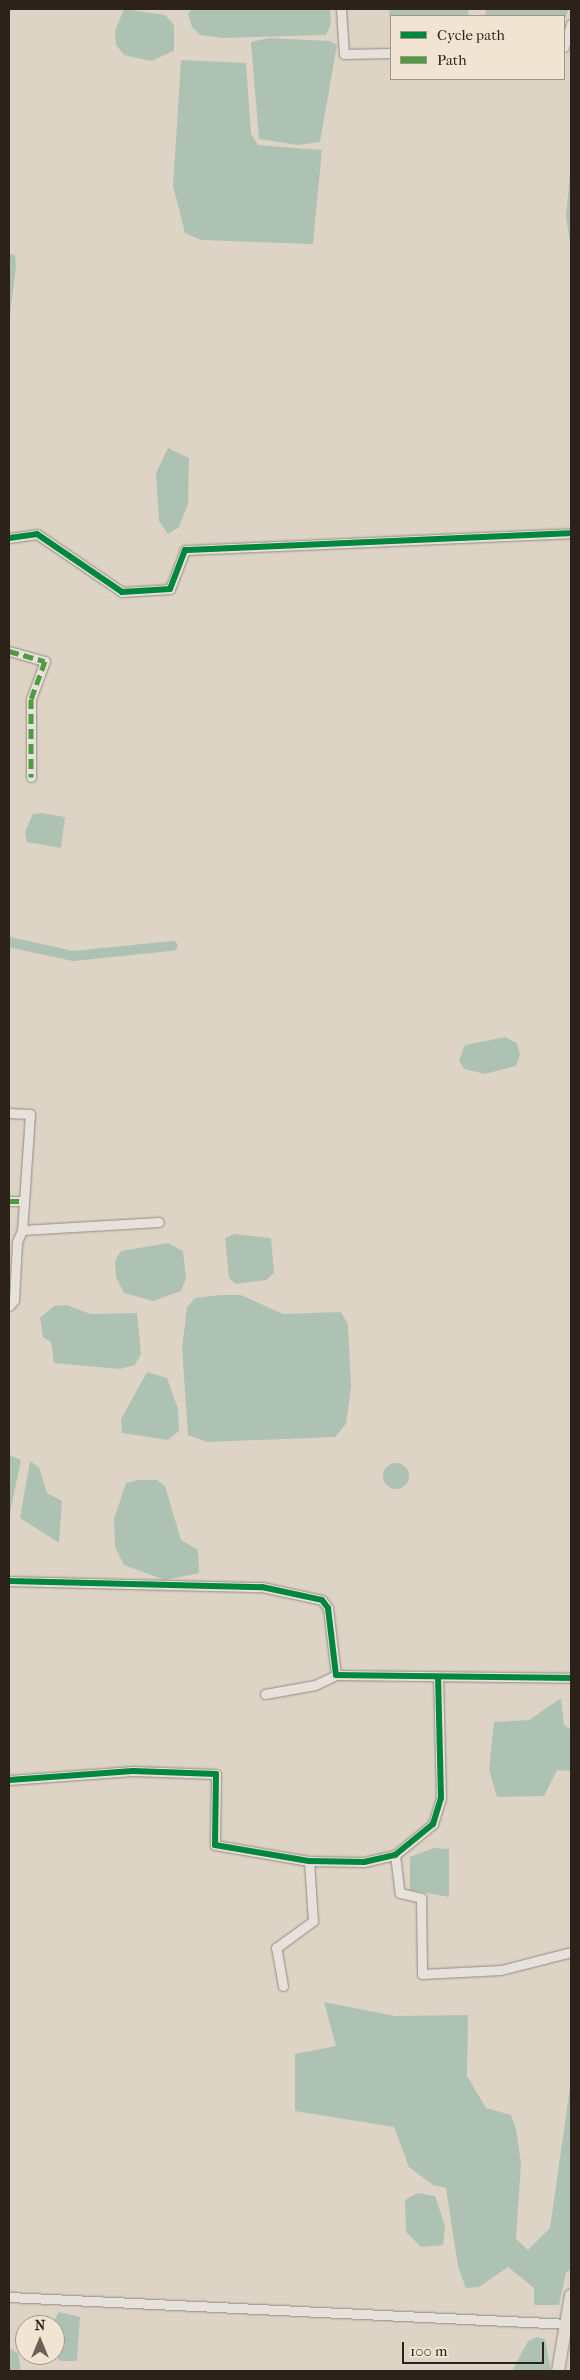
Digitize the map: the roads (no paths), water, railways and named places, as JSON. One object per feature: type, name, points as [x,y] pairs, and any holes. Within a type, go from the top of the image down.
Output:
[{"type":"main road","points":[[558,2371],[568,2324],[571,2295]]},
{"type":"street","points":[[341,9],[344,54],[390,53]]},
{"type":"street","points":[[565,44],[571,24]]},
{"type":"street","points":[[9,538],[36,534],[122,592],[170,589],[185,550],[571,533]]},
{"type":"street","points":[[9,652],[45,661],[31,699],[31,776]]},
{"type":"street","points":[[9,1113],[30,1114],[22,1230],[17,1242],[14,1300],[9,1306]]},
{"type":"street","points":[[9,1201],[24,1201]]},
{"type":"street","points":[[22,1230],[159,1222]]},
{"type":"street","points":[[9,1581],[262,1587],[322,1600],[328,1608],[336,1675]]},
{"type":"street","points":[[264,1694],[315,1685],[336,1675],[438,1678],[571,1678]]},
{"type":"street","points":[[9,1780],[133,1771],[216,1774],[215,1845],[308,1861],[364,1862],[395,1855],[433,1824],[441,1798],[438,1678]]},
{"type":"street","points":[[395,1855],[400,1893],[421,1898],[422,1974],[501,1970],[571,1952]]},
{"type":"street","points":[[284,1986],[276,1948],[313,1921],[308,1861]]},
{"type":"street","points":[[9,2297],[568,2324]]},
{"type":"waterway","points":[[9,942],[73,956],[172,946]]}]
